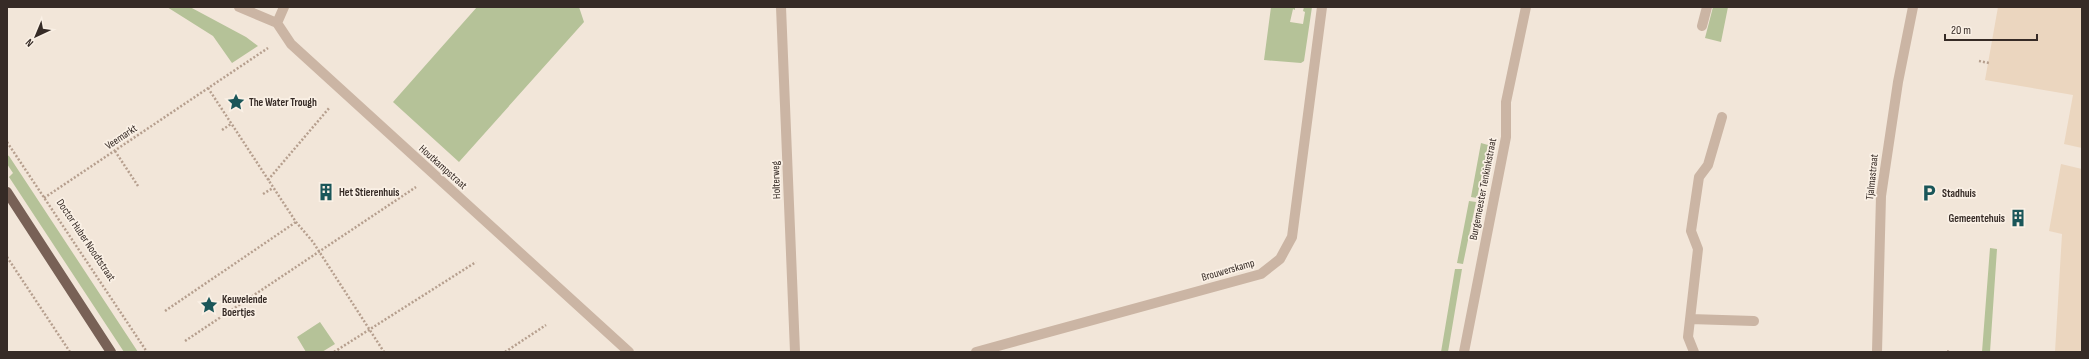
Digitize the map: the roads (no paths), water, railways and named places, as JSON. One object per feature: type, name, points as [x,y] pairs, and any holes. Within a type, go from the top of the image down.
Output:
[{"type":"main road","points":[[7,192],[111,352]]},
{"type":"street","points":[[239,7],[277,23],[284,7]]},
{"type":"street","name":"Holterweg","points":[[781,7],[795,352]]},
{"type":"street","name":"Brouwerskamp","points":[[976,352],[1261,274],[1280,259],[1292,237],[1322,7]]},
{"type":"street","name":"Burgemeester Tenkinkstraat","points":[[1464,352],[1506,137],[1506,102],[1526,7]]},
{"type":"street","points":[[1702,26],[1707,7]]},
{"type":"street","name":"Tjalmastraat","points":[[1877,352],[1881,196],[1898,82],[1913,7]]},
{"type":"street","name":"Houtkampstraat","points":[[277,23],[291,44],[629,352]]},
{"type":"street","points":[[1694,352],[1688,337],[1698,248],[1691,231],[1699,177],[1708,165],[1722,117]]},
{"type":"street","points":[[1690,319],[1754,321]]},
{"type":"place","name":"The Water Trough","points":[[236,102]]},
{"type":"place","name":"Het Stierenhuis","points":[[326,192]]},
{"type":"place","name":"Stadhuis","points":[[1929,193]]},
{"type":"place","name":"Gemeentehuis","points":[[2018,218]]},
{"type":"place","name":"Keuvelende Boertjes","points":[[209,305]]}]
